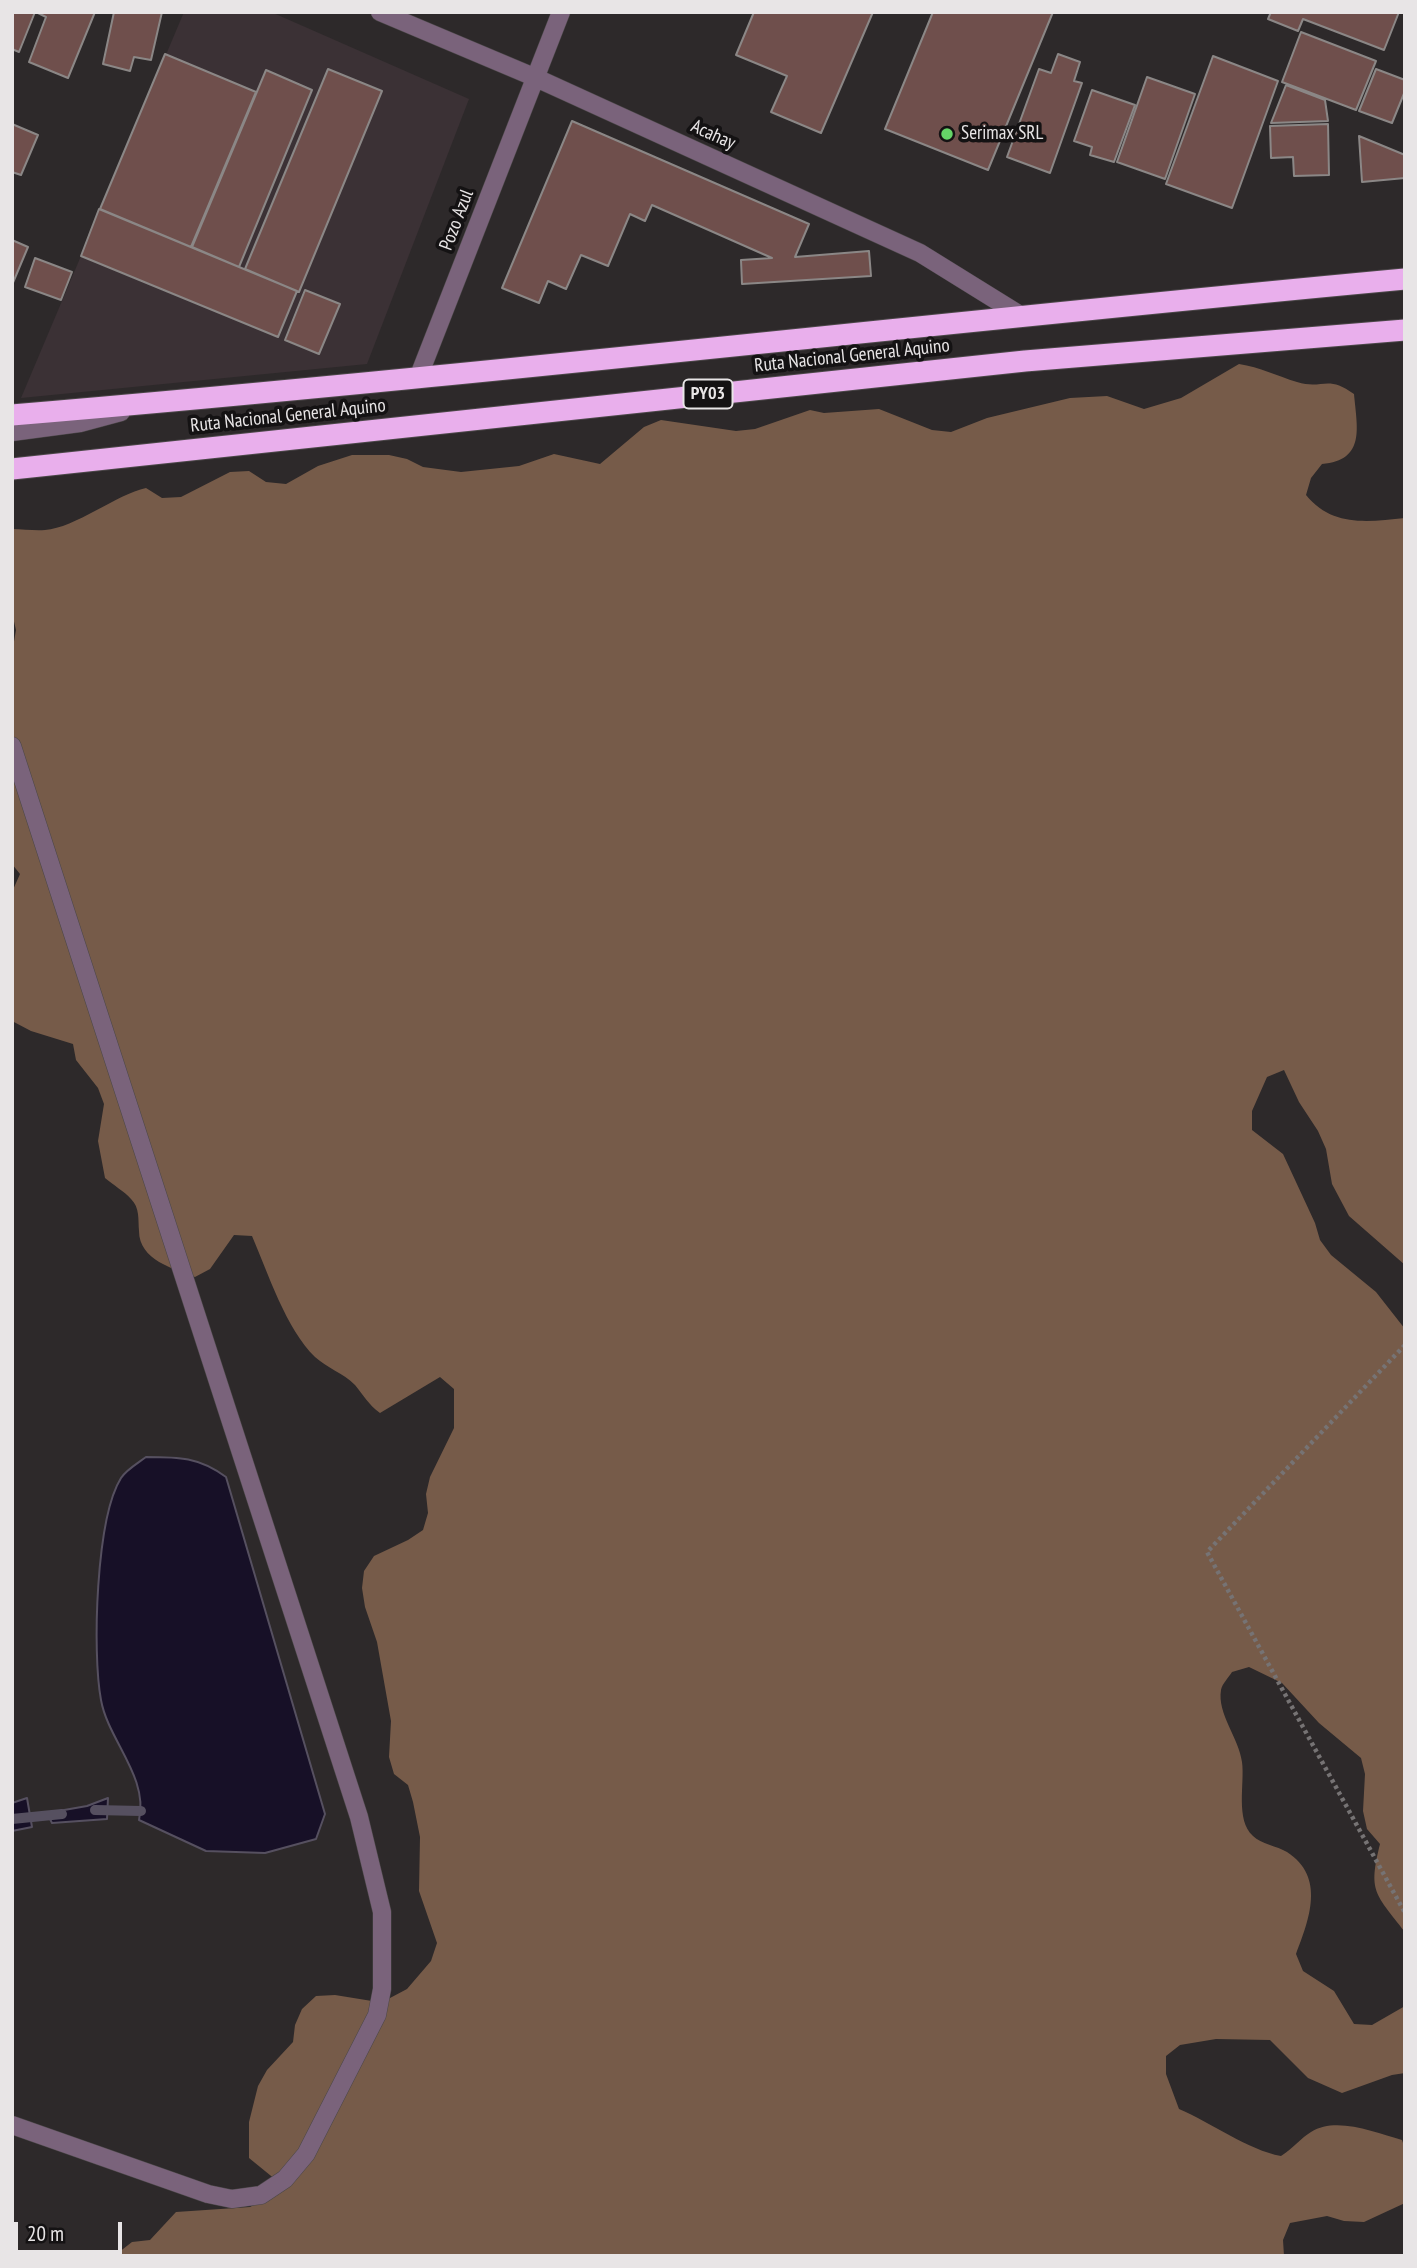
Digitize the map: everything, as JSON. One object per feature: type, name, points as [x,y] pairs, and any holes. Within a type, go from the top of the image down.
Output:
[{"type":"highway","name":"Ruta Nacional General Aquino","points":[[12,415],[418,378],[1020,315],[1405,279]]},
{"type":"highway","name":"Ruta Nacional General Aquino","points":[[12,470],[1025,361],[1405,330]]},
{"type":"street","name":"Acahay","points":[[380,12],[534,77],[920,253],[1020,315]]},
{"type":"street","name":"Pozo Azul","points":[[418,378],[561,12]]},
{"type":"street","points":[[12,432],[80,423],[151,404]]},
{"type":"street","points":[[12,746],[359,1817],[382,1912],[384,1961],[383,1989],[377,2015],[306,2154],[285,2179],[261,2195],[232,2199],[208,2194],[12,2125]]},
{"type":"path","points":[[1405,1345],[1207,1552],[1405,1913]]},
{"type":"shaded area","points":[[184,12],[271,12],[469,99],[367,364],[21,398]]},
{"type":"shaded area","points":[[1239,364],[1306,384],[1337,385],[1354,394],[1357,430],[1352,449],[1336,461],[1322,464],[1311,478],[1306,495],[1327,513],[1351,520],[1405,518],[1405,1265],[1349,1216],[1332,1184],[1326,1149],[1318,1131],[1299,1102],[1284,1070],[1267,1077],[1252,1111],[1252,1130],[1283,1154],[1315,1223],[1320,1240],[1331,1255],[1376,1292],[1405,1329],[1405,1932],[1377,1891],[1375,1873],[1380,1844],[1367,1829],[1363,1811],[1365,1774],[1361,1758],[1319,1723],[1282,1683],[1249,1667],[1232,1672],[1222,1688],[1221,1699],[1242,1762],[1242,1811],[1247,1829],[1260,1841],[1287,1852],[1299,1862],[1307,1874],[1311,1900],[1306,1927],[1296,1954],[1303,1971],[1334,1991],[1354,2024],[1372,2025],[1405,2006],[1405,2073],[1342,2093],[1308,2078],[1270,2040],[1216,2039],[1180,2045],[1166,2056],[1166,2074],[1179,2109],[1268,2153],[1281,2156],[1321,2127],[1356,2127],[1402,2140],[1405,2149],[1405,2203],[1364,2222],[1344,2221],[1327,2216],[1290,2223],[1283,2240],[1284,2256],[114,2256],[132,2242],[150,2240],[176,2212],[250,2207],[267,2198],[276,2180],[249,2158],[249,2122],[258,2086],[267,2070],[293,2042],[295,2025],[302,2009],[316,1996],[335,1995],[372,2001],[390,1998],[407,1989],[431,1961],[437,1943],[419,1891],[420,1837],[408,1785],[394,1774],[389,1757],[391,1721],[377,1642],[365,1607],[362,1588],[364,1571],[374,1556],[423,1530],[428,1513],[426,1494],[430,1477],[454,1428],[454,1389],[440,1377],[380,1413],[355,1385],[315,1357],[305,1345],[279,1300],[252,1236],[234,1235],[210,1269],[195,1277],[168,1267],[151,1256],[141,1241],[134,1202],[105,1178],[98,1141],[104,1104],[98,1088],[76,1060],[73,1044],[31,1031],[12,1021],[12,892],[20,874],[12,864],[12,653],[16,630],[12,613],[12,529],[57,528],[146,488],[162,498],[181,497],[230,472],[249,471],[266,482],[286,484],[318,466],[352,455],[389,455],[407,459],[423,467],[461,472],[519,466],[554,454],[600,464],[644,427],[661,420],[736,431],[755,429],[810,410],[824,413],[879,409],[932,430],[951,432],[987,418],[1070,398],[1107,396],[1144,409],[1181,398]]},
{"type":"shaded area","points":[[146,1457],[169,1457],[198,1462],[226,1477],[325,1814],[316,1839],[265,1853],[206,1851],[139,1820],[141,1804],[138,1789],[111,1730],[101,1700],[97,1619],[101,1553],[113,1497],[123,1475]]},
{"type":"shaded area","points":[[27,1798],[32,1827],[12,1831],[12,1803]]},
{"type":"shaded area","points":[[108,1798],[107,1819],[52,1823],[47,1813],[87,1806]]},
{"type":"building","points":[[12,12],[35,12],[19,52],[12,49]]},
{"type":"building","points":[[36,12],[95,12],[68,78],[29,62],[46,17]]},
{"type":"building","points":[[114,12],[162,12],[151,60],[134,57],[130,71],[103,64]]},
{"type":"building","points":[[754,12],[873,12],[821,133],[771,112],[787,76],[736,55]]},
{"type":"building","points":[[933,12],[1053,12],[988,170],[885,129]]},
{"type":"building","points":[[1271,12],[1399,12],[1384,50],[1303,19],[1298,31],[1268,19]]},
{"type":"building","points":[[1301,32],[1376,61],[1356,110],[1282,82]]},
{"type":"building","points":[[165,54],[256,92],[191,247],[100,209]]},
{"type":"building","points":[[1058,54],[1080,62],[1074,81],[1082,83],[1050,173],[1007,157],[1039,69],[1051,73]]},
{"type":"building","points":[[1213,56],[1278,81],[1232,208],[1166,184]]},
{"type":"building","points":[[328,69],[382,91],[299,292],[245,269]]},
{"type":"building","points":[[1376,69],[1405,80],[1405,91],[1392,123],[1359,111]]},
{"type":"building","points":[[266,70],[312,90],[239,267],[192,247]]},
{"type":"building","points":[[1147,77],[1195,94],[1165,179],[1117,162]]},
{"type":"building","points":[[1286,85],[1325,100],[1328,121],[1271,123]]},
{"type":"building","points":[[1092,90],[1135,105],[1114,162],[1090,155],[1092,147],[1074,141]]},
{"type":"building","points":[[572,121],[809,224],[795,257],[869,251],[871,276],[742,284],[741,260],[772,258],[652,205],[645,221],[630,214],[608,266],[581,255],[566,289],[548,281],[539,303],[502,288]]},
{"type":"building","points":[[12,124],[38,135],[21,175],[12,172]]},
{"type":"building","points":[[1328,124],[1329,175],[1294,176],[1293,157],[1271,158],[1270,126]]},
{"type":"building","points":[[1359,136],[1405,155],[1405,178],[1362,182]]},
{"type":"building","points":[[99,209],[297,291],[278,337],[81,256]]},
{"type":"building","points":[[12,240],[28,247],[12,285]]},
{"type":"building","points":[[35,258],[72,272],[61,300],[25,287]]},
{"type":"building","points":[[305,290],[340,304],[319,354],[285,340]]},
{"type":"waterway","points":[[95,1810],[141,1811]]},
{"type":"waterway","points":[[12,1819],[62,1814]]},
{"type":"place","name":"Serimax SRL","points":[[947,134]]}]
